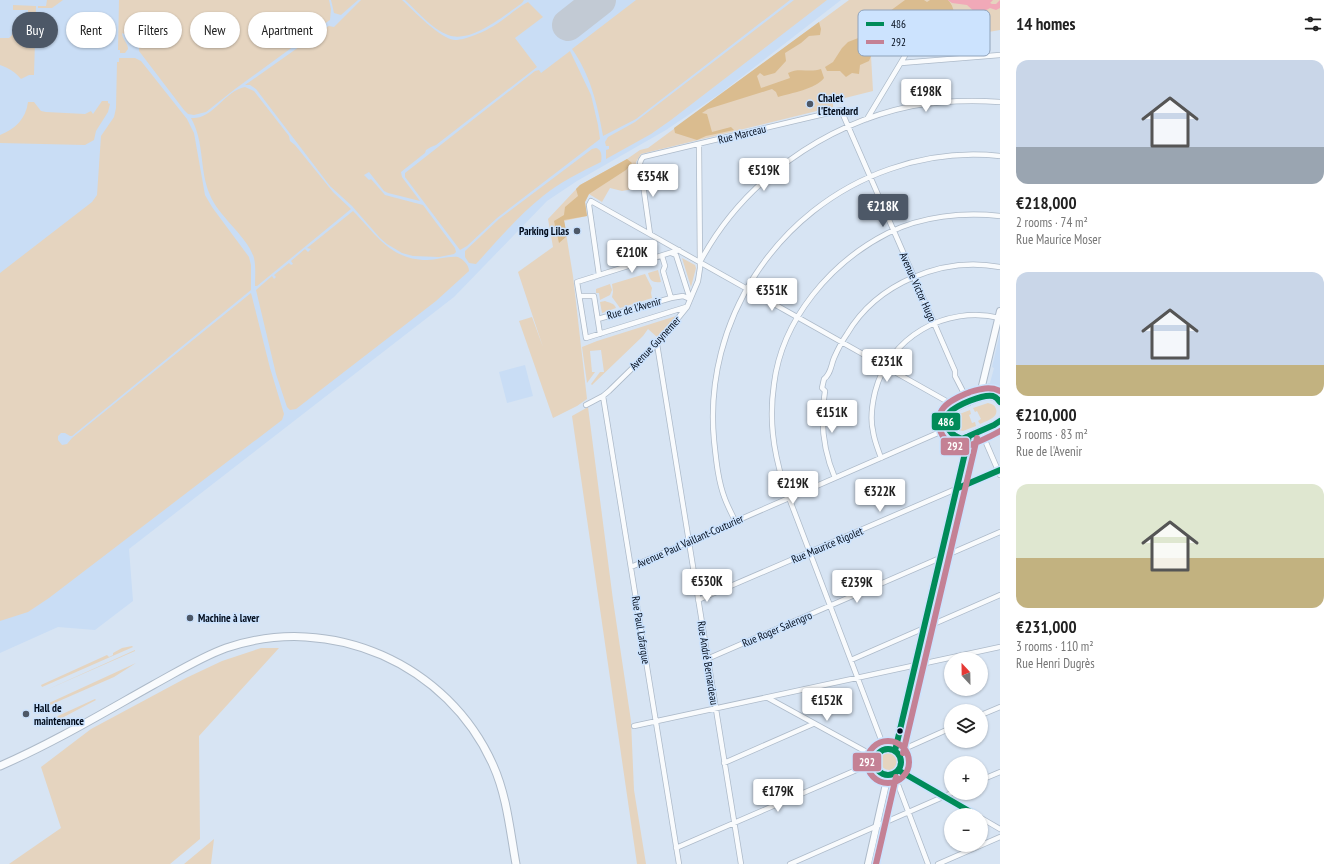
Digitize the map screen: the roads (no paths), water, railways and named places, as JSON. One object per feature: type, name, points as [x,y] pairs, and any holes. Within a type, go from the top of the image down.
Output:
[{"type":"main road","points":[[0,766],[44,745],[198,661],[226,648],[260,639],[280,637],[335,640],[361,646],[400,663],[443,694],[464,718],[484,746],[498,777],[506,805],[516,864]]},
{"type":"street","points":[[990,56],[1000,55]]},
{"type":"street","points":[[867,120],[905,56]]},
{"type":"street","points":[[901,63],[988,56]]},
{"type":"street","points":[[700,262],[710,243],[727,219],[745,198],[769,176],[801,152],[824,138],[848,126],[898,110],[938,102],[1000,102]]},
{"type":"street","name":"Avenue Victor Hugo","points":[[841,110],[955,371],[955,376],[969,403]]},
{"type":"street","name":"Rue Marceau","points":[[650,234],[640,164],[643,157],[693,145],[699,145],[841,110]]},
{"type":"street","name":"Avenue Guynemer","points":[[586,405],[603,396],[657,344],[687,307],[698,281],[700,262],[699,145]]},
{"type":"street","points":[[735,521],[725,498],[716,461],[712,424],[713,390],[720,353],[730,322],[747,288],[770,253],[795,226],[822,203],[848,187],[870,177],[897,167],[932,158],[984,155],[1000,156]]},
{"type":"street","points":[[598,275],[589,205],[591,201],[886,366],[948,402],[955,409]]},
{"type":"street","points":[[885,750],[788,498],[779,470],[773,444],[772,410],[774,383],[782,351],[798,317],[821,284],[856,253],[894,231],[929,219],[953,215],[982,214],[1000,216]]},
{"type":"street","name":"Rue de l'Avenir","points":[[679,250],[577,282],[586,338],[687,307]]},
{"type":"street","points":[[671,253],[676,255],[690,299]]},
{"type":"street","name":"Rue de l'Avenir","points":[[662,256],[665,266],[663,270],[671,298]]},
{"type":"street","points":[[835,478],[828,461],[824,440],[822,419],[825,391],[822,388],[824,379],[828,377],[842,342],[854,322],[874,301],[892,288],[914,277],[952,266],[974,265],[1000,267]]},
{"type":"street","name":"Rue de l'Avenir","points":[[580,296],[594,296],[600,334]]},
{"type":"street","name":"Rue de l'Avenir","points":[[598,318],[671,298],[683,296],[690,299]]},
{"type":"street","points":[[881,458],[873,431],[872,415],[877,384],[886,366],[900,346],[916,333],[934,323],[955,316],[968,314],[1000,315],[981,390],[981,398]]},
{"type":"street","name":"Rue André Bernardeau","points":[[657,344],[741,864]]},
{"type":"street","name":"Rue Paul Lafargue","points":[[603,396],[679,864]]},
{"type":"street","points":[[1000,402],[995,397],[990,396],[981,398],[955,409],[947,416],[947,429],[953,436],[960,438],[981,431],[1000,421]]},
{"type":"street","points":[[994,425],[1000,431]]},
{"type":"street","name":"Avenue Paul Vaillant-Couturier","points":[[631,566],[947,429]]},
{"type":"street","points":[[981,431],[999,472]]},
{"type":"street","points":[[868,864],[877,826],[893,773],[901,764],[901,760],[896,752],[969,436]]},
{"type":"street","name":"Rue Maurice Rigolet","points":[[698,600],[958,488],[999,472]]},
{"type":"street","name":"Rue Roger Salengro","points":[[707,659],[830,607],[1000,532]]},
{"type":"street","points":[[851,660],[1000,595]]},
{"type":"street","points":[[634,726],[1000,647]]},
{"type":"street","points":[[768,697],[813,724],[872,755],[876,761],[878,770],[881,772],[893,773],[943,796],[964,808]]},
{"type":"street","points":[[988,712],[1000,707]]},
{"type":"street","points":[[724,763],[813,724]]},
{"type":"street","points":[[676,848],[876,761],[879,753],[885,750],[896,752],[944,731]]},
{"type":"street","points":[[988,777],[1000,772]]},
{"type":"street","points":[[893,773],[928,864]]},
{"type":"street","points":[[790,864],[943,796]]},
{"type":"street","points":[[988,822],[1000,829]]},
{"type":"street","points":[[938,864],[1000,837]]},
{"type":"place","name":"Chalet l'Etendard","points":[[810,104]]},
{"type":"place","name":"Parking Lilas","points":[[577,231]]},
{"type":"place","name":"Machine à laver","points":[[190,618]]},
{"type":"place","name":"Hall de maintenance","points":[[26,714]]}]
